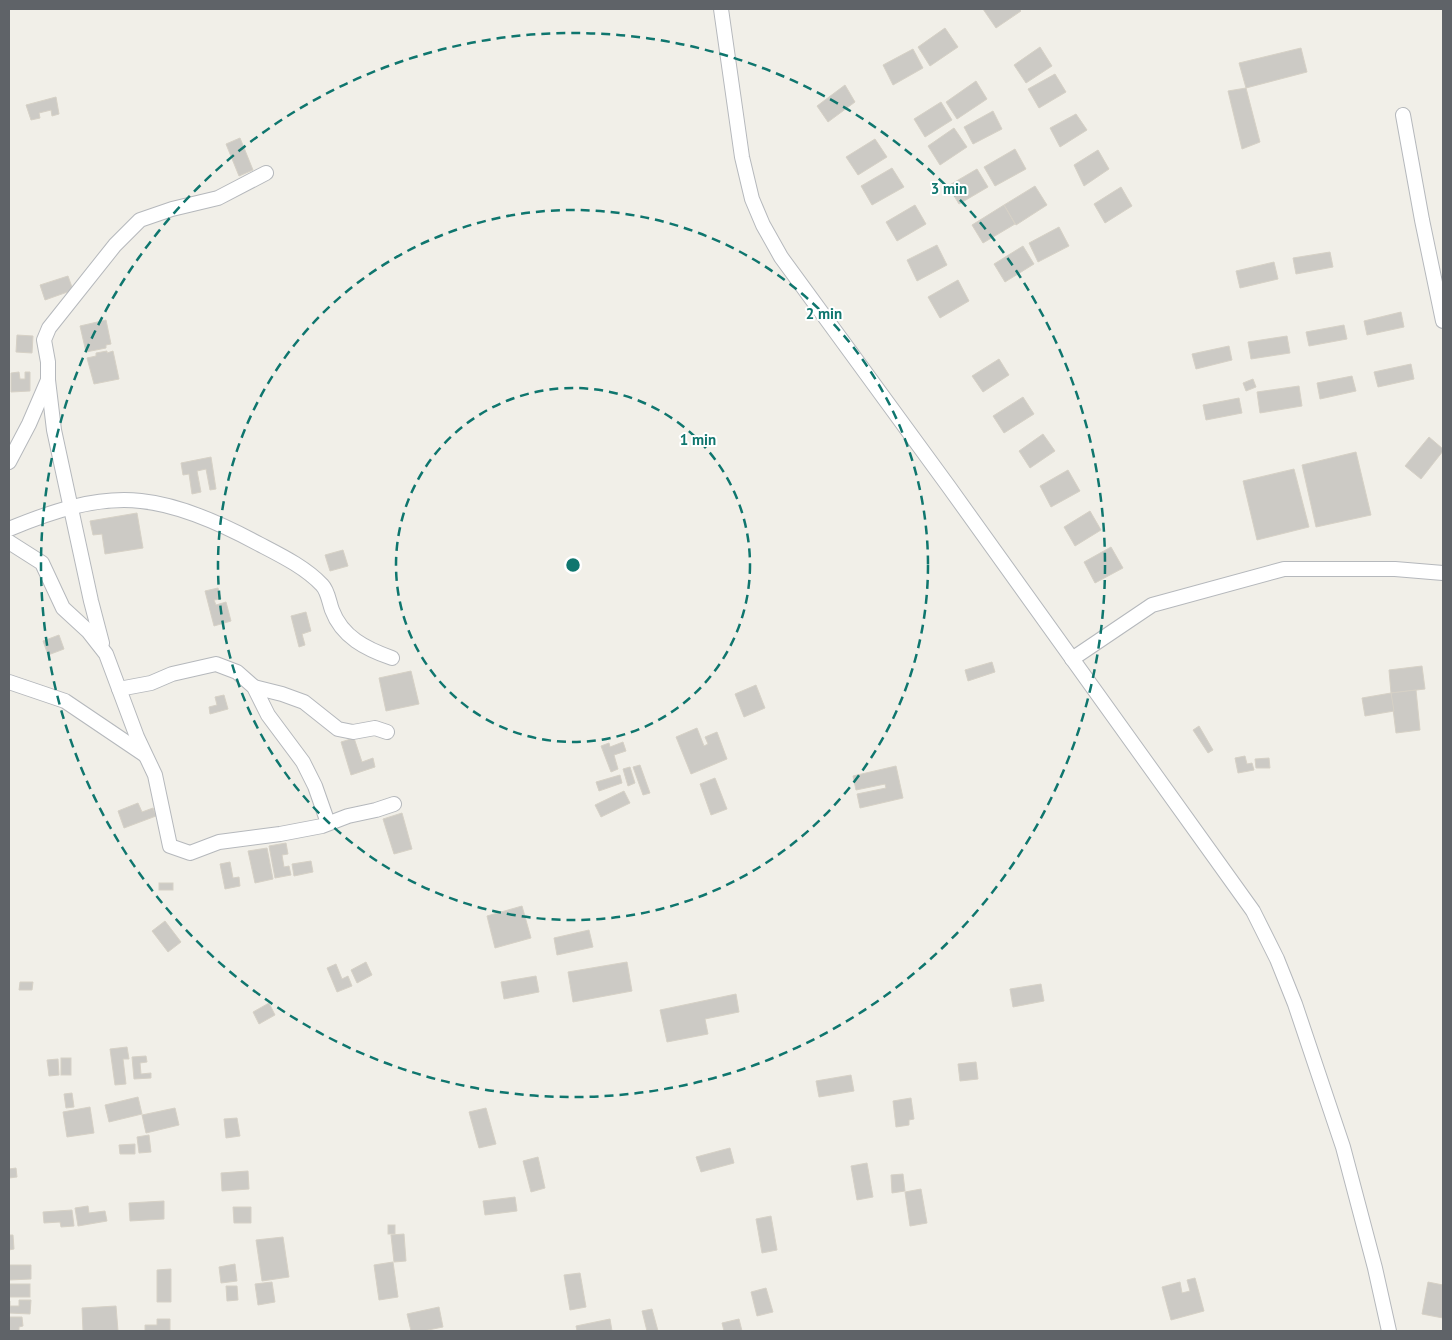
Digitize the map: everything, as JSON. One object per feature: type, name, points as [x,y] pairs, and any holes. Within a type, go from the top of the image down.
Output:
[{"type":"street","points":[[721,9],[742,157],[752,199],[780,256],[1253,912],[1277,959],[1295,1004],[1344,1146],[1389,1331]]},
{"type":"street","points":[[1403,116],[1443,321]]},
{"type":"street","points":[[266,173],[218,198],[172,209],[140,220],[108,253],[49,328],[44,340],[48,362],[48,380],[54,430],[98,632],[137,737],[155,775],[170,846],[190,853],[219,842],[280,834],[328,823],[394,804]]},
{"type":"street","points":[[9,462],[29,424],[48,380]]},
{"type":"street","points":[[9,529],[70,507],[115,500],[142,501],[183,510],[232,529],[307,572],[324,587],[332,612],[345,633],[362,645],[392,658]]},
{"type":"street","points":[[9,542],[42,563],[63,608],[88,631],[106,654]]},
{"type":"street","points":[[1072,659],[1152,605],[1284,569],[1395,569],[1443,573]]},
{"type":"street","points":[[119,689],[150,683],[172,674],[216,664],[237,672],[254,688],[268,716],[303,762],[315,786],[328,823]]},
{"type":"street","points":[[9,682],[65,701],[146,755]]},
{"type":"street","points":[[254,688],[282,694],[304,702],[338,729],[353,732],[375,728],[388,732]]},
{"type":"building","points":[[983,9],[1019,9],[1021,11],[996,28]]},
{"type":"building","points":[[945,28],[958,47],[930,66],[918,47]]},
{"type":"building","points":[[1040,47],[1052,66],[1026,83],[1014,65]]},
{"type":"building","points":[[1301,48],[1307,72],[1246,88],[1239,63]]},
{"type":"building","points":[[913,49],[923,68],[893,85],[883,65]]},
{"type":"building","points":[[1055,74],[1066,92],[1039,108],[1028,89]]},
{"type":"building","points":[[976,81],[987,99],[957,119],[946,102]]},
{"type":"building","points":[[845,85],[855,102],[828,122],[817,106]]},
{"type":"building","points":[[1246,88],[1260,142],[1242,149],[1228,91]]},
{"type":"building","points":[[56,97],[59,114],[52,116],[51,110],[39,113],[40,118],[31,120],[26,105]]},
{"type":"building","points":[[941,102],[952,120],[925,137],[914,119]]},
{"type":"building","points":[[993,111],[1002,129],[973,144],[964,127]]},
{"type":"building","points":[[1076,114],[1087,130],[1060,147],[1050,128]]},
{"type":"building","points":[[954,128],[967,147],[940,165],[928,146]]},
{"type":"building","points":[[240,138],[253,170],[239,176],[226,144]]},
{"type":"building","points":[[875,139],[887,157],[858,175],[846,157]]},
{"type":"building","points":[[1015,149],[1026,169],[995,186],[984,167]]},
{"type":"building","points":[[1098,150],[1109,169],[1084,186],[1074,165]]},
{"type":"building","points":[[892,168],[904,187],[872,205],[861,186]]},
{"type":"building","points":[[977,169],[988,187],[959,204],[948,186]]},
{"type":"building","points":[[1035,186],[1047,205],[1016,225],[1004,205]]},
{"type":"building","points":[[1121,187],[1132,206],[1105,223],[1094,204]]},
{"type":"building","points":[[915,205],[926,224],[897,241],[886,222]]},
{"type":"building","points":[[1004,205],[1015,224],[983,243],[972,225]]},
{"type":"building","points":[[1059,227],[1069,246],[1038,262],[1029,243]]},
{"type":"building","points":[[937,245],[947,265],[917,281],[907,260]]},
{"type":"building","points":[[1023,246],[1034,264],[1005,282],[994,264]]},
{"type":"building","points":[[1330,252],[1333,267],[1296,274],[1293,258]]},
{"type":"building","points":[[1274,262],[1278,279],[1240,288],[1236,271]]},
{"type":"building","points":[[68,276],[73,290],[45,300],[40,285]]},
{"type":"building","points":[[958,280],[969,301],[940,318],[928,297]]},
{"type":"building","points":[[1401,312],[1404,327],[1367,335],[1364,321]]},
{"type":"building","points":[[106,320],[111,344],[106,345],[106,348],[86,352],[80,326]]},
{"type":"building","points":[[1344,325],[1347,339],[1309,346],[1306,332]]},
{"type":"building","points":[[17,335],[33,336],[32,353],[16,352]]},
{"type":"building","points":[[1287,336],[1290,353],[1251,359],[1248,342]]},
{"type":"building","points":[[1229,346],[1232,360],[1196,369],[1192,354]]},
{"type":"building","points":[[107,351],[107,353],[113,351],[119,379],[94,384],[87,358],[96,356],[96,353]]},
{"type":"building","points":[[999,359],[1009,375],[983,392],[972,376]]},
{"type":"building","points":[[1411,364],[1414,379],[1378,387],[1374,372]]},
{"type":"building","points":[[19,372],[20,379],[25,379],[25,372],[30,372],[30,391],[11,392],[11,373]]},
{"type":"building","points":[[1352,376],[1356,391],[1320,399],[1317,383]]},
{"type":"building","points":[[1253,379],[1256,387],[1246,391],[1243,383]]},
{"type":"building","points":[[1299,386],[1302,406],[1260,413],[1257,392]]},
{"type":"building","points":[[1023,397],[1034,414],[1004,433],[993,416]]},
{"type":"building","points":[[1239,398],[1242,413],[1206,420],[1203,405]]},
{"type":"building","points":[[1043,434],[1055,451],[1030,468],[1019,451]]},
{"type":"building","points":[[1429,437],[1443,451],[1421,479],[1405,466]]},
{"type":"building","points":[[1356,452],[1371,515],[1316,527],[1302,465]]},
{"type":"building","points":[[211,457],[216,489],[210,490],[206,469],[197,471],[201,492],[192,494],[189,474],[183,475],[181,463]]},
{"type":"building","points":[[1294,469],[1309,527],[1257,540],[1243,481]]},
{"type":"building","points":[[1068,470],[1080,491],[1051,507],[1040,486]]},
{"type":"building","points":[[1090,511],[1101,530],[1075,546],[1064,527]]},
{"type":"building","points":[[137,513],[143,548],[105,554],[102,534],[93,535],[90,521]]},
{"type":"building","points":[[1111,547],[1123,568],[1095,583],[1084,562]]},
{"type":"building","points":[[343,550],[348,566],[330,571],[325,555]]},
{"type":"building","points":[[218,588],[221,599],[214,600],[216,605],[226,602],[231,621],[214,626],[205,591]]},
{"type":"building","points":[[306,612],[311,631],[302,634],[305,645],[299,647],[291,616]]},
{"type":"building","points":[[59,635],[64,649],[48,655],[43,641]]},
{"type":"building","points":[[992,662],[995,672],[968,681],[965,670]]},
{"type":"building","points":[[1422,666],[1425,689],[1391,693],[1389,670]]},
{"type":"building","points":[[411,671],[419,704],[386,711],[379,678]]},
{"type":"building","points":[[756,685],[765,708],[744,717],[735,694]]},
{"type":"building","points":[[1416,690],[1420,730],[1396,733],[1391,693]]},
{"type":"building","points":[[1391,693],[1394,711],[1365,716],[1362,698]]},
{"type":"building","points":[[224,695],[228,709],[210,714],[209,707],[217,705],[215,697]]},
{"type":"building","points":[[1199,726],[1213,750],[1208,753],[1193,730]]},
{"type":"building","points":[[697,728],[704,746],[708,744],[705,737],[717,732],[727,759],[691,774],[676,737]]},
{"type":"building","points":[[354,738],[362,762],[373,758],[375,767],[351,775],[341,742]]},
{"type":"building","points":[[623,742],[626,751],[614,755],[618,769],[611,772],[601,746],[609,743],[610,747]]},
{"type":"building","points":[[1245,756],[1247,764],[1252,763],[1254,770],[1238,773],[1235,758]]},
{"type":"building","points":[[1269,758],[1270,768],[1256,768],[1255,759]]},
{"type":"building","points":[[640,765],[650,793],[643,795],[633,767]]},
{"type":"building","points":[[896,766],[903,798],[860,808],[857,794],[886,788],[885,784],[856,790],[853,776]]},
{"type":"building","points":[[630,767],[635,783],[628,786],[623,769]]},
{"type":"building","points":[[620,775],[622,783],[599,791],[596,782]]},
{"type":"building","points":[[715,778],[727,809],[711,815],[700,784]]},
{"type":"building","points":[[624,791],[630,803],[601,817],[595,805]]},
{"type":"building","points":[[138,803],[142,812],[153,808],[156,816],[124,828],[118,811]]},
{"type":"building","points":[[402,813],[412,849],[394,854],[383,819]]},
{"type":"building","points":[[286,843],[288,854],[282,855],[284,867],[289,866],[291,875],[275,878],[269,846]]},
{"type":"building","points":[[267,848],[273,879],[255,883],[248,851]]},
{"type":"building","points":[[311,861],[313,872],[294,876],[292,864]]},
{"type":"building","points":[[230,862],[233,878],[239,877],[240,886],[225,889],[220,864]]},
{"type":"building","points":[[159,883],[173,883],[173,890],[159,890]]},
{"type":"building","points":[[522,906],[531,938],[495,948],[487,916]]},
{"type":"building","points":[[165,921],[181,942],[168,952],[152,931]]},
{"type":"building","points":[[589,930],[593,947],[557,955],[554,938]]},
{"type":"building","points":[[366,962],[372,975],[357,983],[351,970]]},
{"type":"building","points":[[627,962],[632,991],[573,1002],[568,972]]},
{"type":"building","points":[[336,964],[342,979],[348,976],[352,986],[337,992],[327,968]]},
{"type":"building","points":[[536,976],[539,992],[504,999],[501,982]]},
{"type":"building","points":[[20,982],[33,982],[32,990],[19,990]]},
{"type":"building","points":[[1041,984],[1044,1001],[1013,1007],[1010,989]]},
{"type":"building","points":[[736,994],[739,1012],[705,1019],[708,1034],[667,1042],[660,1010]]},
{"type":"building","points":[[269,1003],[275,1015],[259,1024],[253,1012]]},
{"type":"building","points":[[127,1047],[129,1059],[123,1059],[126,1084],[115,1085],[110,1049]]},
{"type":"building","points":[[146,1056],[147,1062],[140,1063],[141,1074],[151,1073],[151,1078],[134,1079],[132,1057]]},
{"type":"building","points":[[61,1058],[71,1058],[71,1075],[61,1075]]},
{"type":"building","points":[[58,1059],[59,1075],[49,1076],[47,1060]]},
{"type":"building","points":[[976,1062],[978,1079],[960,1081],[958,1064]]},
{"type":"building","points":[[851,1075],[854,1091],[819,1097],[816,1081]]},
{"type":"building","points":[[72,1093],[74,1107],[66,1108],[64,1094]]},
{"type":"building","points":[[138,1097],[142,1114],[109,1122],[105,1105]]},
{"type":"building","points":[[911,1098],[914,1119],[909,1120],[909,1125],[896,1127],[893,1101]]},
{"type":"building","points":[[90,1107],[94,1133],[67,1137],[63,1112]]},
{"type":"building","points":[[175,1108],[179,1125],[146,1133],[142,1115]]},
{"type":"building","points":[[486,1108],[496,1144],[479,1148],[469,1112]]},
{"type":"building","points":[[237,1118],[240,1136],[226,1138],[224,1119]]},
{"type":"building","points":[[149,1135],[151,1152],[139,1153],[137,1137]]},
{"type":"building","points":[[135,1144],[135,1154],[120,1154],[119,1145]]},
{"type":"building","points":[[730,1148],[734,1163],[701,1172],[696,1157]]},
{"type":"building","points":[[538,1157],[545,1188],[531,1192],[523,1161]]},
{"type":"building","points":[[867,1163],[873,1197],[857,1200],[851,1166]]},
{"type":"building","points":[[16,1168],[17,1177],[9,1178],[9,1169]]},
{"type":"building","points":[[248,1171],[249,1189],[222,1191],[221,1173]]},
{"type":"building","points":[[903,1174],[905,1191],[892,1193],[891,1175]]},
{"type":"building","points":[[921,1189],[927,1223],[910,1226],[905,1192]]},
{"type":"building","points":[[515,1197],[517,1211],[485,1215],[483,1201]]},
{"type":"building","points":[[164,1201],[164,1219],[130,1221],[129,1203]]},
{"type":"building","points":[[88,1206],[89,1213],[105,1211],[107,1221],[78,1226],[75,1208]]},
{"type":"building","points":[[233,1207],[251,1207],[251,1223],[234,1223]]},
{"type":"building","points":[[72,1210],[74,1226],[61,1227],[60,1222],[44,1223],[43,1212]]},
{"type":"building","points":[[771,1216],[777,1250],[762,1253],[756,1219]]},
{"type":"building","points":[[388,1225],[395,1225],[395,1234],[388,1234]]},
{"type":"building","points":[[404,1234],[406,1261],[394,1262],[391,1235]]},
{"type":"building","points":[[9,1235],[13,1235],[14,1249],[9,1250]]},
{"type":"building","points":[[283,1237],[289,1277],[262,1281],[256,1240]]},
{"type":"building","points":[[393,1262],[398,1297],[379,1300],[374,1265]]},
{"type":"building","points":[[235,1264],[237,1281],[221,1283],[219,1267]]},
{"type":"building","points":[[9,1265],[31,1265],[31,1279],[9,1280]]},
{"type":"building","points":[[171,1269],[171,1302],[157,1302],[157,1270]]},
{"type":"building","points":[[580,1273],[586,1307],[570,1310],[564,1275]]},
{"type":"building","points":[[1195,1278],[1204,1311],[1171,1320],[1162,1287],[1180,1282],[1182,1293],[1190,1291],[1187,1280]]},
{"type":"building","points":[[272,1282],[275,1302],[258,1305],[255,1284]]},
{"type":"building","points":[[1428,1282],[1443,1285],[1443,1318],[1422,1314]]},
{"type":"building","points":[[9,1284],[30,1284],[30,1297],[9,1297]]},
{"type":"building","points":[[226,1286],[237,1286],[238,1300],[227,1301]]},
{"type":"building","points":[[766,1288],[773,1312],[757,1316],[751,1292]]},
{"type":"building","points":[[19,1300],[31,1300],[30,1314],[9,1313],[9,1301],[10,1306],[19,1306]]},
{"type":"building","points":[[116,1306],[118,1331],[83,1331],[82,1308]]},
{"type":"building","points":[[439,1307],[443,1327],[411,1331],[407,1314]]},
{"type":"building","points":[[652,1309],[658,1331],[647,1331],[642,1311]]},
{"type":"building","points":[[9,1317],[22,1317],[23,1326],[19,1327],[19,1331],[9,1331]]},
{"type":"building","points":[[157,1319],[170,1319],[170,1331],[145,1331],[145,1325],[157,1325]]},
{"type":"building","points":[[610,1319],[612,1331],[577,1331],[576,1326]]},
{"type":"building","points":[[739,1319],[742,1331],[724,1331],[722,1323]]}]
